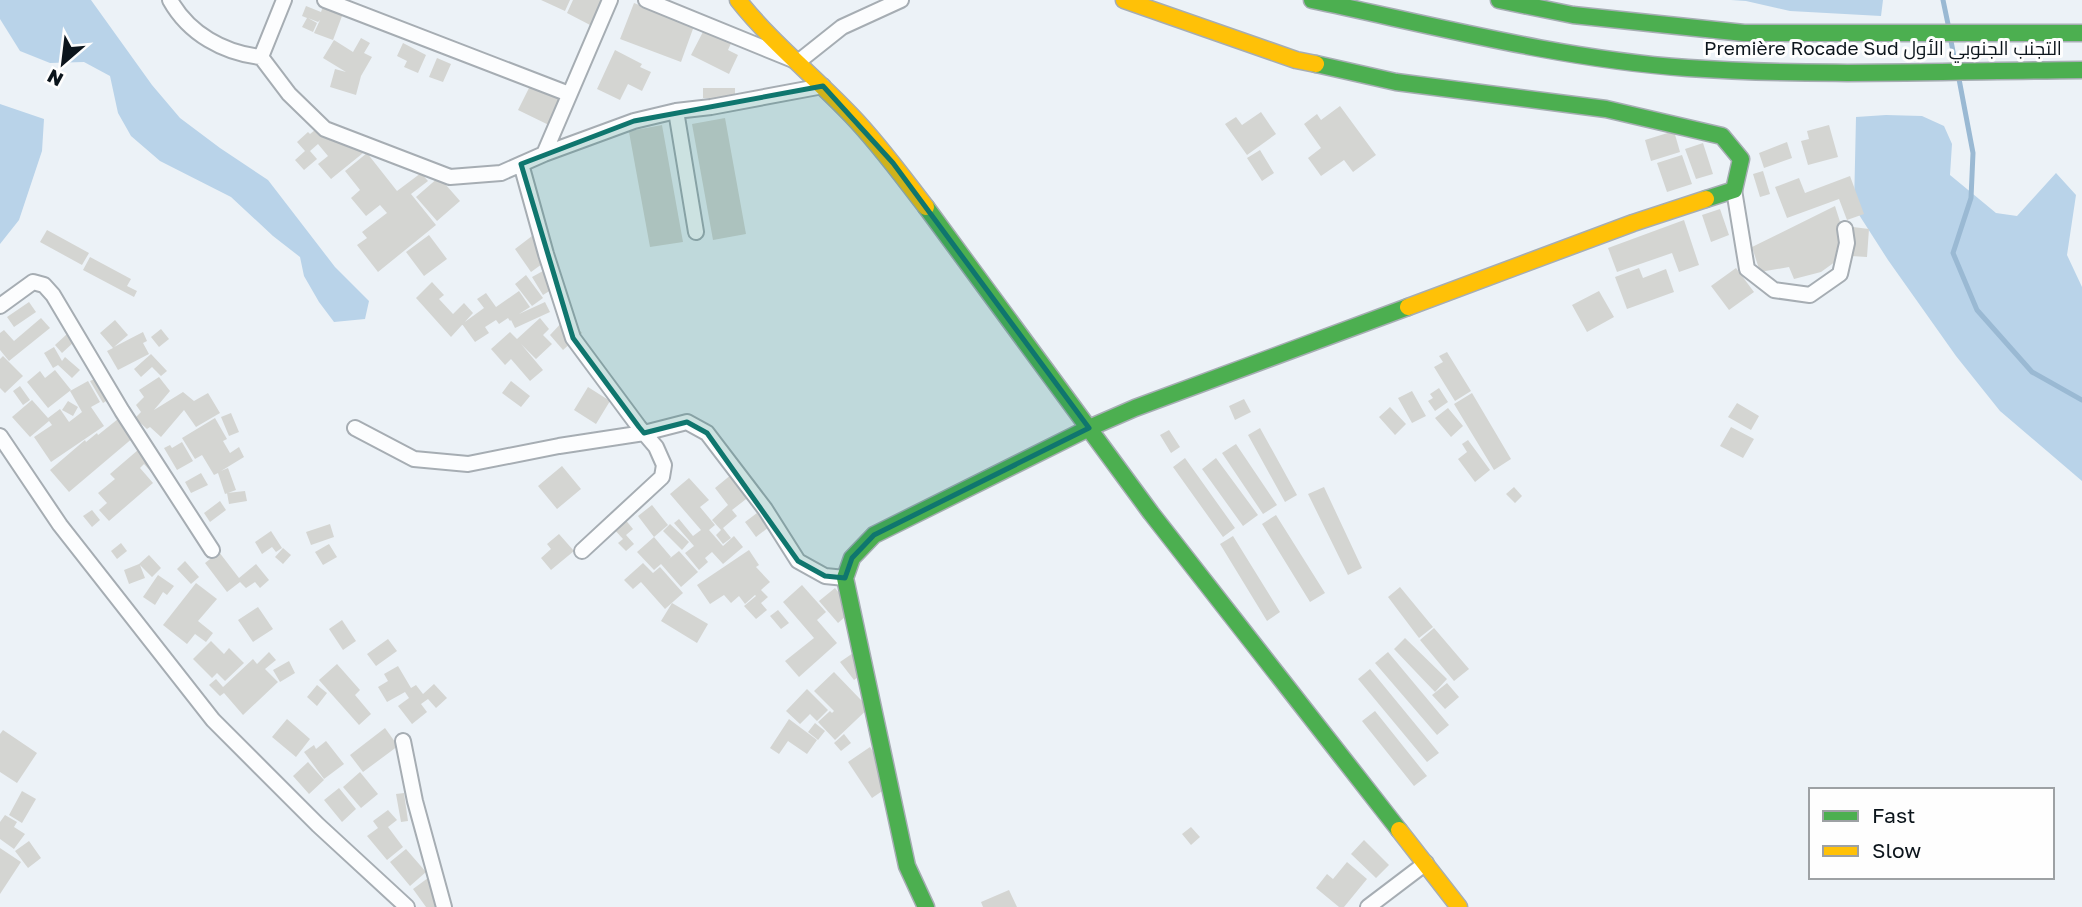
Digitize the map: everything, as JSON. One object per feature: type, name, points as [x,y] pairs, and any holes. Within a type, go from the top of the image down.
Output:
[{"type":"main road","points":[[738,0],[753,19],[867,132],[893,163],[1151,513],[1460,907]]},
{"type":"main road","points":[[926,907],[907,866],[845,578],[852,558],[874,536],[1089,428],[1135,408],[1633,223],[1734,190],[1741,159],[1722,136],[1606,109],[1395,82],[1296,60],[1124,0]]},
{"type":"main road","name":"Première Rocade Sud التجنب الجنوبي الأول","points":[[1312,0],[1577,56],[1687,68],[1799,73],[2082,70]]},
{"type":"main road","name":"Première Rocade Sud التجنب الجنوبي الأول","points":[[1499,0],[1573,15],[1701,30],[1796,34],[2082,33]]},
{"type":"street","points":[[170,0],[187,23],[211,43],[240,55],[261,57],[289,94],[325,129],[450,177],[502,173],[544,154],[634,121],[676,111],[823,86]]},
{"type":"street","points":[[261,57],[284,0]]},
{"type":"street","points":[[326,0],[569,94]]},
{"type":"street","points":[[544,154],[610,0]]},
{"type":"street","points":[[646,0],[683,6],[798,62],[842,27],[901,0]]},
{"type":"street","points":[[676,111],[696,232]]},
{"type":"street","points":[[520,164],[573,338],[656,447],[664,465],[662,477],[582,551]]},
{"type":"street","points":[[1734,190],[1747,269],[1774,290],[1810,295],[1840,274],[1847,243],[1844,229]]},
{"type":"street","points":[[0,306],[33,282],[44,285],[54,295],[122,411],[212,550]]},
{"type":"street","points":[[355,428],[414,459],[468,464],[645,433],[687,422],[707,433],[765,509],[798,561],[825,576],[845,578]]},
{"type":"street","points":[[0,436],[60,525],[213,720],[318,825],[407,907]]},
{"type":"street","points":[[403,741],[415,801],[444,907]]},
{"type":"street","points":[[1368,907],[1426,863]]},
{"type":"highlighted area","points":[[823,86],[893,163],[1089,428],[874,535],[852,558],[845,578],[825,576],[798,561],[707,433],[687,422],[644,433],[573,338],[521,164],[634,121]]},
{"type":"shaded area","points":[[0,0],[91,0],[152,85],[180,118],[268,180],[335,267],[369,301],[365,319],[334,322],[304,276],[300,257],[231,197],[160,161],[131,136],[118,113],[110,76],[84,62],[50,63],[20,51],[0,19]]},
{"type":"shaded area","points":[[1731,0],[1883,0],[1881,16],[1790,11]]},
{"type":"shaded area","points":[[0,104],[44,119],[42,151],[19,220],[0,244]]},
{"type":"shaded area","points":[[1922,116],[1944,126],[1952,144],[1950,175],[1996,213],[2017,216],[2056,173],[2076,195],[2067,255],[2082,287],[2082,481],[2000,411],[1956,356],[1854,207],[1856,117]]},
{"type":"building","points":[[541,0],[570,0],[565,11]]},
{"type":"building","points":[[573,0],[605,0],[592,26],[567,13]]},
{"type":"building","points":[[325,1],[345,8],[333,40],[314,33],[320,20],[318,22],[308,18],[317,23],[313,32],[302,27],[307,18],[302,16],[306,6],[321,12]]},
{"type":"building","points":[[634,3],[694,26],[681,62],[620,39]]},
{"type":"building","points":[[706,26],[733,39],[728,50],[738,55],[729,74],[691,55]]},
{"type":"building","points":[[361,38],[370,43],[364,53],[372,57],[361,76],[356,95],[330,87],[335,69],[346,72],[323,58],[334,40],[353,52]]},
{"type":"building","points":[[403,43],[426,55],[418,73],[404,67],[407,61],[397,56]]},
{"type":"building","points":[[615,50],[642,64],[640,67],[651,72],[642,91],[628,84],[620,100],[597,89]]},
{"type":"building","points":[[437,58],[451,64],[443,82],[429,77]]},
{"type":"building","points":[[530,86],[570,97],[555,128],[518,110]]},
{"type":"building","points":[[703,88],[735,88],[735,99],[703,98]]},
{"type":"building","points":[[1340,106],[1376,155],[1353,172],[1344,160],[1321,176],[1308,158],[1321,148],[1304,124],[1317,114],[1321,120]]},
{"type":"building","points":[[1261,112],[1276,134],[1247,155],[1225,124],[1236,117],[1242,125]]},
{"type":"building","points":[[725,118],[746,234],[713,240],[692,124]]},
{"type":"building","points":[[627,122],[630,131],[662,125],[683,242],[650,247],[629,132],[583,145]]},
{"type":"building","points":[[1829,125],[1838,157],[1808,165],[1801,141],[1809,139],[1807,131]]},
{"type":"building","points":[[320,126],[356,146],[368,136],[381,152],[374,157],[368,149],[331,179],[318,164],[328,156],[318,144],[310,151],[317,159],[304,170],[295,160],[305,151],[297,142]]},
{"type":"building","points":[[1674,131],[1680,152],[1651,161],[1645,140]]},
{"type":"building","points":[[1787,142],[1792,158],[1764,168],[1759,153]]},
{"type":"building","points":[[1703,143],[1713,174],[1696,179],[1685,149]]},
{"type":"building","points":[[1260,150],[1274,173],[1262,181],[1247,158]]},
{"type":"building","points":[[367,153],[397,191],[421,173],[428,181],[411,194],[436,225],[378,272],[357,245],[367,238],[362,232],[387,213],[380,205],[366,216],[351,198],[360,190],[345,171]]},
{"type":"building","points":[[1682,155],[1692,184],[1667,192],[1657,163]]},
{"type":"building","points":[[1763,171],[1770,194],[1760,197],[1753,174]]},
{"type":"building","points":[[1850,176],[1864,214],[1847,220],[1839,199],[1787,218],[1775,187],[1799,178],[1805,193]]},
{"type":"building","points":[[439,177],[460,201],[437,221],[416,197]]},
{"type":"building","points":[[1835,206],[1842,228],[1837,233],[1842,247],[1836,250],[1839,259],[1821,272],[1794,279],[1789,267],[1760,272],[1752,247]]},
{"type":"building","points":[[1720,209],[1729,235],[1711,242],[1702,215]]},
{"type":"building","points":[[1684,220],[1699,265],[1679,272],[1672,253],[1617,272],[1608,248]]},
{"type":"building","points":[[1853,227],[1869,229],[1867,257],[1851,256]]},
{"type":"building","points":[[47,230],[89,253],[82,265],[40,242]]},
{"type":"building","points":[[429,235],[447,259],[424,276],[406,252]]},
{"type":"building","points":[[532,236],[549,259],[531,272],[515,249]]},
{"type":"building","points":[[90,257],[131,279],[127,286],[137,291],[134,297],[83,270]]},
{"type":"building","points":[[552,266],[562,283],[543,295],[532,277]]},
{"type":"building","points":[[1639,268],[1643,278],[1666,269],[1674,292],[1627,309],[1615,277]]},
{"type":"building","points":[[1736,268],[1754,292],[1729,310],[1711,286]]},
{"type":"building","points":[[526,275],[543,298],[532,306],[515,284]]},
{"type":"building","points":[[432,282],[444,295],[439,299],[453,314],[464,303],[473,313],[451,337],[416,298]]},
{"type":"building","points":[[519,291],[530,307],[519,314],[545,302],[550,312],[515,328],[508,318],[499,324],[496,320],[485,327],[489,333],[475,342],[462,324],[484,308],[477,299],[486,293],[496,307]]},
{"type":"building","points":[[1599,291],[1614,317],[1587,332],[1572,305]]},
{"type":"building","points":[[29,302],[36,312],[14,327],[7,317]]},
{"type":"building","points":[[567,317],[582,333],[563,350],[550,335]]},
{"type":"building","points":[[41,318],[50,328],[9,361],[0,350],[0,333],[4,330],[14,341]]},
{"type":"building","points":[[540,318],[549,329],[543,335],[552,344],[536,359],[521,344],[543,370],[530,381],[511,359],[505,365],[491,349],[510,332],[517,339]]},
{"type":"building","points":[[115,320],[128,335],[114,347],[143,332],[147,341],[143,343],[149,354],[118,370],[107,351],[113,348],[100,333]]},
{"type":"building","points":[[161,329],[169,339],[159,347],[151,337]]},
{"type":"building","points":[[67,334],[74,342],[62,353],[55,345]]},
{"type":"building","points":[[54,347],[62,361],[65,357],[80,370],[72,378],[58,365],[53,368],[44,353]]},
{"type":"building","points":[[1447,352],[1471,391],[1455,401],[1434,367],[1443,362],[1439,356]]},
{"type":"building","points":[[151,354],[167,371],[161,376],[152,367],[141,377],[134,369]]},
{"type":"building","points":[[3,356],[23,376],[5,393],[0,388],[0,359]]},
{"type":"building","points":[[55,370],[71,390],[48,408],[27,382],[40,371],[45,378]]},
{"type":"building","points":[[99,377],[111,398],[103,403],[90,381]]},
{"type":"building","points":[[159,377],[170,391],[154,410],[183,392],[194,401],[208,393],[220,413],[196,427],[184,410],[161,437],[150,427],[147,429],[135,418],[141,412],[136,405],[144,397],[139,390]]},
{"type":"building","points":[[88,381],[100,402],[91,407],[104,426],[51,462],[34,437],[52,425],[49,421],[30,437],[12,417],[32,400],[48,418],[60,409],[69,422],[82,412],[70,391]]},
{"type":"building","points":[[511,381],[530,396],[521,407],[502,393]]},
{"type":"building","points":[[20,386],[30,400],[23,405],[13,391]]},
{"type":"building","points":[[588,387],[610,401],[596,424],[574,410]]},
{"type":"building","points":[[1439,388],[1448,402],[1435,411],[1428,401],[1433,398],[1430,394]]},
{"type":"building","points":[[1412,391],[1426,416],[1412,423],[1398,398]]},
{"type":"building","points":[[1472,393],[1511,459],[1494,470],[1454,404]]},
{"type":"building","points":[[1244,399],[1251,412],[1235,420],[1229,406]]},
{"type":"building","points":[[68,401],[78,407],[73,416],[62,410]]},
{"type":"building","points":[[1737,403],[1759,416],[1751,430],[1728,417]]},
{"type":"building","points":[[1390,407],[1406,424],[1395,435],[1379,417]]},
{"type":"building","points":[[1448,408],[1463,426],[1451,437],[1435,418]]},
{"type":"building","points":[[231,413],[239,432],[229,436],[221,417]]},
{"type":"building","points":[[215,418],[227,439],[223,441],[230,453],[239,447],[244,457],[221,471],[228,468],[236,490],[225,494],[218,473],[214,475],[202,455],[195,459],[182,438]]},
{"type":"building","points":[[118,419],[134,437],[69,492],[50,470],[85,440],[86,442],[97,433],[98,435]]},
{"type":"building","points":[[1731,427],[1754,439],[1743,458],[1720,446]]},
{"type":"building","points":[[1260,428],[1297,495],[1285,502],[1248,435]]},
{"type":"building","points":[[1169,430],[1180,447],[1171,453],[1160,435]]},
{"type":"building","points":[[1468,440],[1490,470],[1475,482],[1458,459],[1467,452],[1462,444]]},
{"type":"building","points":[[182,442],[193,461],[177,470],[164,448],[170,445],[172,448]]},
{"type":"building","points":[[1236,444],[1277,505],[1263,514],[1222,453]]},
{"type":"building","points":[[148,447],[174,477],[164,486],[144,464],[140,468],[153,483],[109,521],[99,510],[107,503],[98,493],[115,479],[110,474],[138,450],[141,453]]},
{"type":"building","points":[[1185,458],[1235,528],[1223,537],[1173,467]]},
{"type":"building","points":[[1216,458],[1258,515],[1243,526],[1202,469]]},
{"type":"building","points":[[562,466],[581,489],[557,509],[538,486]]},
{"type":"building","points":[[201,473],[208,485],[191,493],[185,482]]},
{"type":"building","points":[[732,474],[750,496],[732,510],[737,516],[723,528],[731,538],[723,544],[716,535],[721,530],[712,520],[728,505],[715,488]]},
{"type":"building","points":[[689,478],[709,500],[700,507],[715,525],[709,530],[723,546],[734,536],[743,547],[723,564],[712,552],[705,558],[708,562],[699,570],[685,553],[694,546],[674,523],[679,519],[693,536],[701,530],[670,494]]},
{"type":"building","points":[[1324,487],[1362,568],[1348,575],[1308,494]]},
{"type":"building","points":[[1514,487],[1522,496],[1515,503],[1506,494]]},
{"type":"building","points":[[245,491],[247,501],[229,504],[227,493]]},
{"type":"building","points":[[220,501],[226,510],[210,522],[204,513]]},
{"type":"building","points":[[652,505],[668,525],[654,537],[638,516]]},
{"type":"building","points":[[92,510],[100,520],[92,527],[83,516]]},
{"type":"building","points":[[757,513],[769,527],[756,537],[745,522]]},
{"type":"building","points":[[1276,515],[1325,593],[1310,602],[1262,524]]},
{"type":"building","points":[[624,518],[633,529],[626,535],[634,544],[626,551],[618,543],[623,539],[613,528]]},
{"type":"building","points":[[330,524],[334,537],[311,545],[306,532]]},
{"type":"building","points":[[670,524],[689,542],[682,550],[663,531]]},
{"type":"building","points":[[271,531],[282,548],[276,552],[272,547],[262,554],[255,542]]},
{"type":"building","points":[[559,534],[574,551],[551,570],[541,558],[551,549],[547,544]]},
{"type":"building","points":[[1233,536],[1280,612],[1267,621],[1220,544]]},
{"type":"building","points":[[654,537],[671,557],[669,559],[679,551],[698,572],[681,587],[661,564],[654,570],[637,552]]},
{"type":"building","points":[[121,543],[127,551],[117,559],[111,551]]},
{"type":"building","points":[[329,544],[337,557],[323,565],[315,552]]},
{"type":"building","points":[[283,548],[291,555],[283,564],[275,557]]},
{"type":"building","points":[[749,550],[759,565],[756,567],[770,582],[761,590],[768,597],[761,603],[767,610],[756,619],[744,606],[755,595],[745,604],[739,596],[731,603],[724,595],[710,604],[697,585]]},
{"type":"building","points":[[219,552],[239,578],[256,564],[269,580],[260,588],[255,582],[246,588],[240,582],[227,592],[205,563]]},
{"type":"building","points":[[149,555],[161,568],[152,577],[140,565],[145,578],[129,584],[124,570],[139,564]]},
{"type":"building","points":[[185,561],[199,577],[191,584],[177,569]]},
{"type":"building","points":[[643,563],[653,573],[660,567],[683,593],[665,609],[641,582],[633,589],[624,580]]},
{"type":"building","points":[[158,575],[174,586],[167,595],[163,592],[155,605],[143,597]]},
{"type":"building","points":[[196,583],[217,599],[198,621],[213,633],[206,642],[195,634],[187,644],[163,625]]},
{"type":"building","points":[[802,585],[826,612],[817,620],[837,643],[799,677],[785,661],[814,638],[783,602]]},
{"type":"building","points":[[1400,587],[1433,627],[1419,638],[1388,597]]},
{"type":"building","points":[[835,588],[853,610],[838,623],[819,601]]},
{"type":"building","points":[[672,603],[708,624],[697,643],[661,621]]},
{"type":"building","points":[[258,607],[273,629],[253,642],[238,620]]},
{"type":"building","points":[[778,610],[789,623],[781,629],[770,616]]},
{"type":"building","points":[[342,620],[356,641],[343,650],[329,629]]},
{"type":"building","points":[[1434,628],[1469,669],[1454,681],[1420,640]]},
{"type":"building","points":[[1405,638],[1447,679],[1435,692],[1394,649]]},
{"type":"building","points":[[388,639],[397,651],[376,666],[367,654]]},
{"type":"building","points":[[211,641],[224,654],[229,648],[244,663],[225,681],[217,673],[212,678],[193,659]]},
{"type":"building","points":[[856,651],[864,673],[854,680],[840,662]]},
{"type":"building","points":[[269,652],[276,660],[265,669],[278,682],[243,715],[224,693],[220,696],[209,685],[216,679],[223,687],[253,659],[257,664]]},
{"type":"building","points":[[1388,652],[1449,725],[1437,735],[1375,663]]},
{"type":"building","points":[[289,661],[295,673],[280,682],[273,670]]},
{"type":"building","points":[[337,664],[360,690],[355,695],[371,714],[359,725],[319,680]]},
{"type":"building","points":[[398,666],[411,688],[416,685],[423,694],[434,684],[447,698],[436,708],[428,699],[421,704],[427,712],[412,724],[398,706],[409,698],[405,692],[387,702],[378,687],[388,681],[384,674]]},
{"type":"building","points":[[1370,669],[1439,753],[1427,762],[1358,679]]},
{"type":"building","points":[[834,672],[861,700],[874,703],[835,740],[818,722],[830,711],[834,711],[814,691]]},
{"type":"building","points":[[1447,683],[1459,697],[1445,709],[1432,695]]},
{"type":"building","points":[[317,685],[327,693],[317,706],[307,697]]},
{"type":"building","points":[[807,689],[828,710],[817,721],[810,714],[800,724],[786,711]]},
{"type":"building","points":[[1375,711],[1427,776],[1414,786],[1362,721]]},
{"type":"building","points":[[287,719],[310,739],[296,757],[272,737]]},
{"type":"building","points":[[789,719],[817,740],[807,754],[788,741],[779,754],[770,748]]},
{"type":"building","points":[[815,723],[825,731],[818,740],[808,732]]},
{"type":"building","points":[[385,728],[398,746],[363,772],[350,755]]},
{"type":"building","points":[[3,730],[37,753],[17,783],[0,772],[0,734]]},
{"type":"building","points":[[844,734],[851,743],[841,751],[834,743]]},
{"type":"building","points":[[326,741],[344,764],[324,779],[304,752],[314,745],[316,749]]},
{"type":"building","points":[[870,747],[894,783],[872,798],[848,762]]},
{"type":"building","points":[[308,762],[324,780],[309,794],[293,776]]},
{"type":"building","points":[[360,772],[378,794],[361,808],[343,787]]},
{"type":"building","points":[[339,788],[356,809],[342,822],[324,800]]},
{"type":"building","points":[[22,791],[36,799],[22,823],[9,815]]},
{"type":"building","points":[[404,793],[408,821],[401,822],[396,794]]},
{"type":"building","points":[[388,810],[397,820],[388,827],[403,847],[387,860],[367,836],[378,828],[373,821]]},
{"type":"building","points":[[5,815],[17,822],[14,827],[25,834],[14,849],[0,839],[0,822]]},
{"type":"building","points":[[1191,827],[1200,837],[1191,845],[1182,834]]},
{"type":"building","points":[[1364,840],[1389,865],[1376,878],[1351,854]]},
{"type":"building","points":[[29,841],[41,858],[28,868],[15,851]]},
{"type":"building","points":[[0,848],[21,862],[0,894]]},
{"type":"building","points":[[406,849],[426,872],[410,886],[390,862]]},
{"type":"building","points":[[1347,862],[1367,879],[1344,907],[1339,907],[1316,888],[1327,874],[1333,879]]},
{"type":"building","points":[[428,878],[447,905],[444,907],[426,907],[413,889]]},
{"type":"building","points":[[1009,890],[1017,907],[983,907],[981,902]]},
{"type":"waterway","points":[[1943,0],[1948,24]]},
{"type":"waterway","points":[[1951,41],[1955,62]]},
{"type":"waterway","points":[[1959,79],[1973,153],[1971,198],[1953,253],[1977,310],[2032,372],[2082,400]]},
{"type":"traffic: fast","points":[[1312,0],[1452,31],[1640,64],[1737,71],[1836,73],[2082,70]]},
{"type":"traffic: fast","points":[[1499,0],[1573,15],[1744,33],[2082,33]]},
{"type":"traffic: fast","points":[[1316,64],[1396,82],[1606,109],[1722,136],[1741,159],[1734,190],[1706,199]]},
{"type":"traffic: fast","points":[[926,207],[1151,513],[1399,830]]},
{"type":"traffic: fast","points":[[926,907],[907,866],[845,578],[852,558],[874,535],[1089,428],[1135,408],[1408,307]]},
{"type":"traffic: slow","points":[[738,0],[764,30],[861,126],[926,207]]},
{"type":"traffic: slow","points":[[1124,0],[1296,60],[1316,64]]},
{"type":"traffic: slow","points":[[1408,307],[1633,223],[1706,199]]},
{"type":"traffic: slow","points":[[1399,830],[1459,907]]}]
